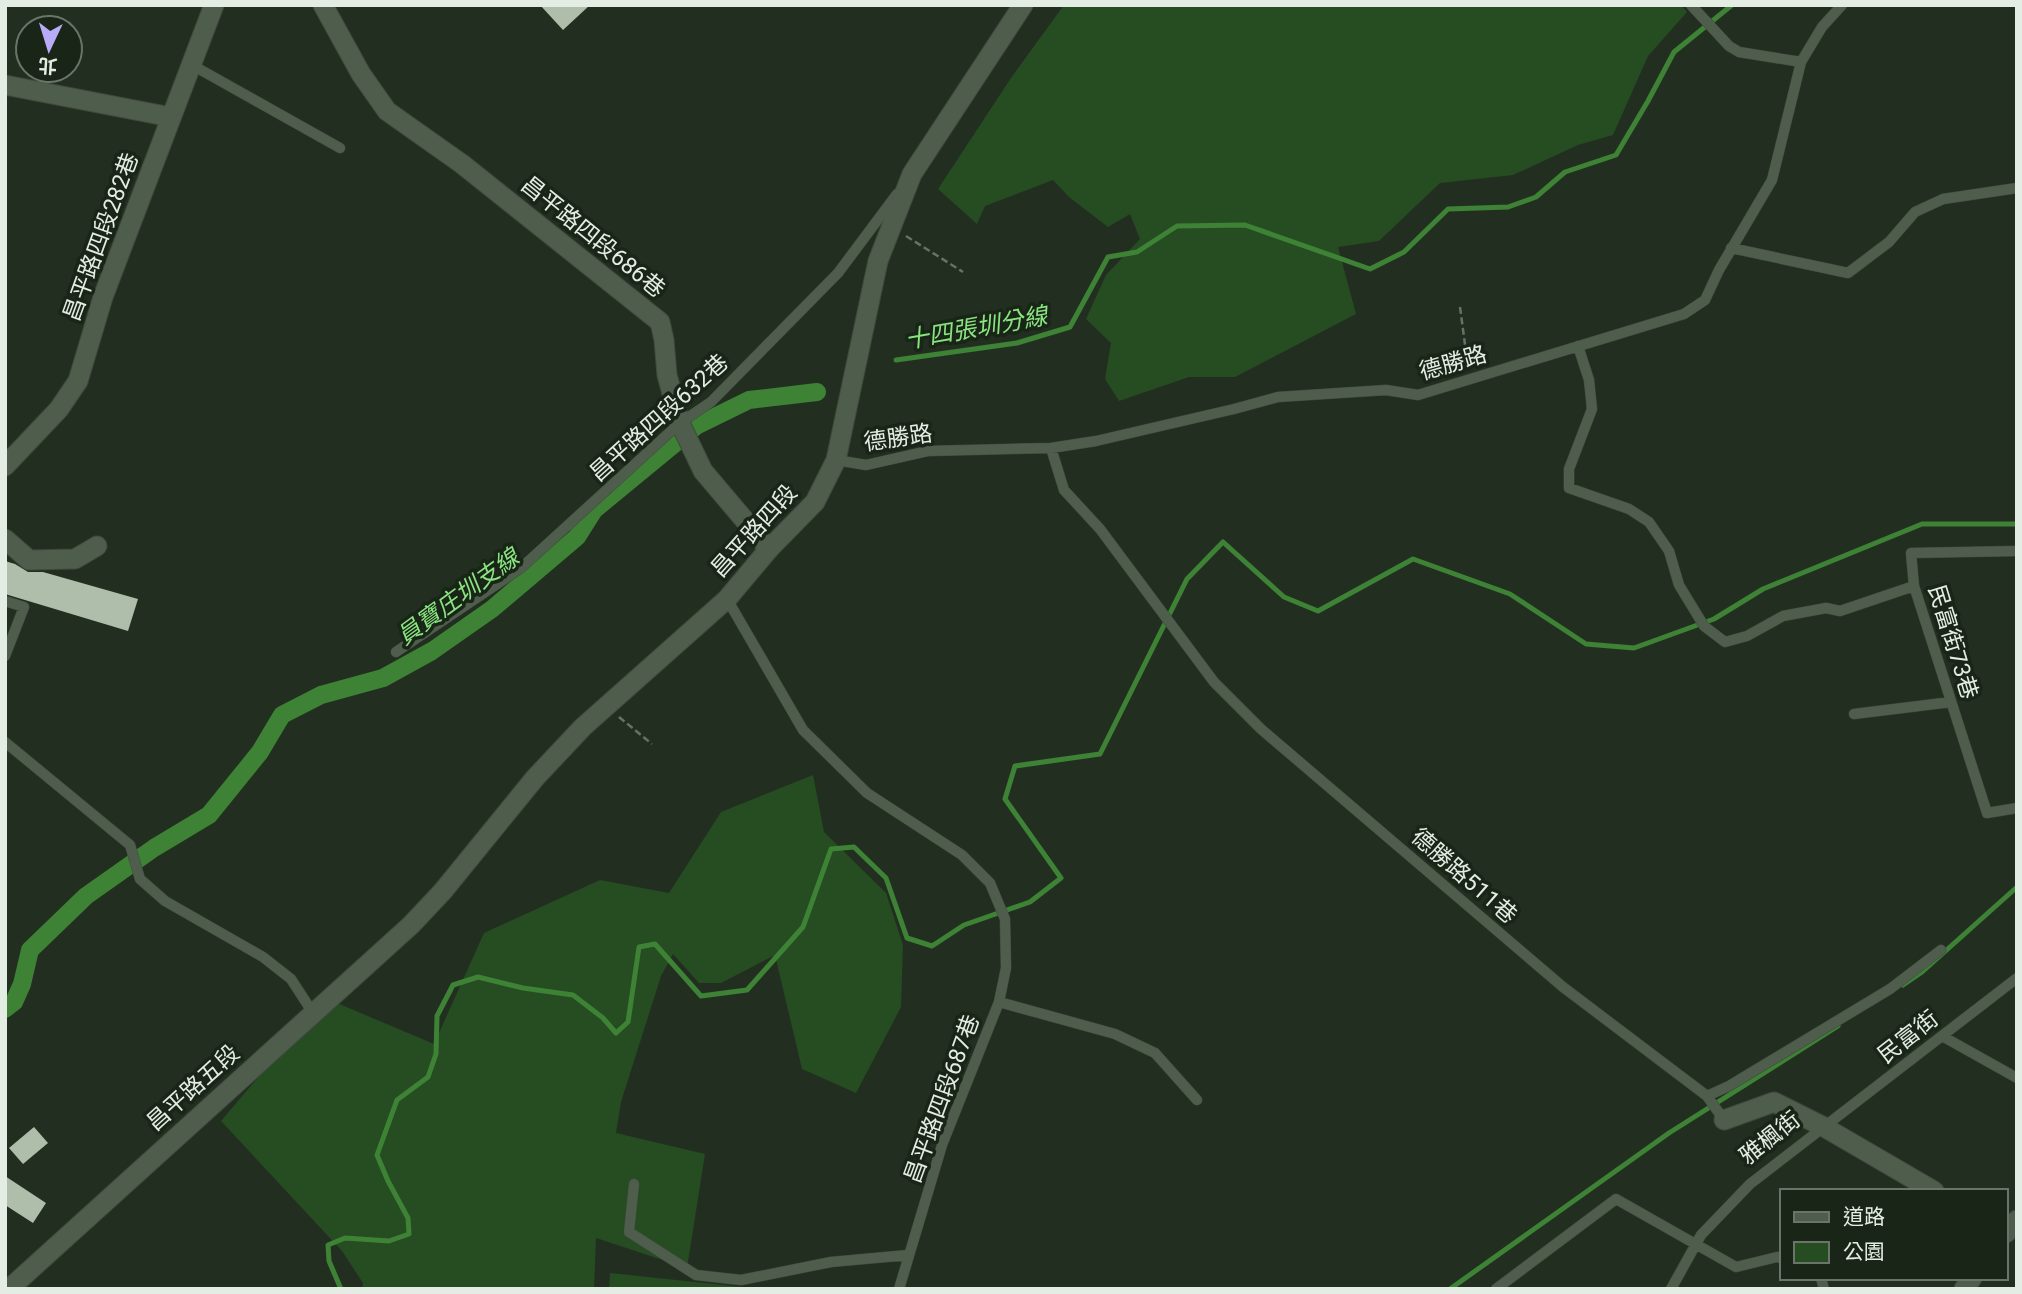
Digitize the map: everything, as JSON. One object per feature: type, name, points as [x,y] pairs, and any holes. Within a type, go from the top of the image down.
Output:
[{"type":"street","name":"昌平路四段282巷","points":[[5,466],[59,408],[78,380],[103,297],[214,5]]},
{"type":"street","name":"昌平路四段686巷","points":[[323,5],[361,74],[387,111],[462,164],[660,322],[667,375],[680,423],[703,471],[769,548]]},
{"type":"street","name":"昌平路四段","points":[[411,925],[443,891],[535,778],[583,727],[727,599],[769,548],[815,502],[836,460],[878,261],[912,174],[1023,5]]},
{"type":"street","points":[[5,85],[171,117]]},
{"type":"street","points":[[5,539],[29,560],[75,559],[97,546]]},
{"type":"street","name":"昌平路五段","points":[[9,1289],[411,925]]},
{"type":"street","points":[[1724,1120],[1774,1102],[1824,1127]]},
{"type":"street","name":"雅楓街","points":[[1824,1127],[1931,1189]]},
{"type":"lane","points":[[1691,5],[1729,46],[1739,52],[1801,62]]},
{"type":"lane","name":"德勝路","points":[[836,460],[866,465],[928,451],[1051,448],[1278,397],[1386,390],[1418,395],[1684,314],[1705,300],[1731,248],[1772,180],[1801,62],[1822,27],[1842,5]]},
{"type":"lane","points":[[192,65],[340,148]]},
{"type":"lane","name":"昌平路四段632巷","points":[[396,652],[521,568],[680,423],[711,402],[838,273],[912,174]]},
{"type":"lane","points":[[1731,248],[1848,273],[1889,242],[1915,212],[1943,200],[2017,188]]},
{"type":"lane","points":[[1578,346],[1588,380],[1592,409],[1569,469],[1570,488],[1629,509],[1649,522],[1669,551],[1679,585],[1704,626],[1725,642],[1747,636],[1783,616],[1826,608],[1840,611],[1914,586]]},
{"type":"lane","name":"德勝路511巷","points":[[1051,448],[1064,490],[1100,529],[1214,682],[1261,729],[1563,987],[1707,1096],[1724,1120]]},
{"type":"lane","name":"民富街73巷","points":[[2017,551],[1911,553],[1914,586],[1987,813],[2017,808]]},
{"type":"lane","name":"昌平路四段687巷","points":[[727,599],[803,730],[867,793],[962,855],[990,883],[1005,919],[1006,968],[999,1002],[942,1145],[899,1289]]},
{"type":"lane","points":[[5,601],[24,607],[5,656]]},
{"type":"lane","points":[[1854,714],[1951,702]]},
{"type":"lane","points":[[5,742],[130,845],[141,879],[157,894],[263,957],[291,979],[313,1013]]},
{"type":"lane","points":[[1707,1096],[1729,1086],[1890,989],[1941,950]]},
{"type":"lane","name":"民富街","points":[[1824,1127],[2017,978]]},
{"type":"lane","points":[[999,1002],[1115,1034],[1155,1053],[1197,1100]]},
{"type":"lane","points":[[1942,1035],[2017,1078]]},
{"type":"lane","name":"雅楓街","points":[[1671,1289],[1701,1235],[1750,1184],[1824,1127]]},
{"type":"lane","points":[[634,1184],[629,1232],[696,1275],[741,1280],[831,1262],[908,1255]]},
{"type":"lane","points":[[1496,1289],[1616,1199],[1736,1267],[1780,1257]]},
{"type":"path","points":[[891,227],[963,272]]},
{"type":"path","points":[[1460,307],[1470,379]]},
{"type":"path","points":[[605,706],[652,744]]},
{"type":"green space","points":[[1064,5],[1681,5],[1687,12],[1648,56],[1613,135],[1578,145],[1513,175],[1440,183],[1379,241],[1338,247],[1356,314],[1235,377],[1189,377],[1119,401],[1105,379],[1111,343],[1086,319],[1106,275],[1140,239],[1130,214],[1108,227],[1069,197],[1053,180],[985,206],[977,224],[938,189],[1011,78]]},
{"type":"green space","points":[[813,775],[824,832],[886,893],[903,945],[901,1007],[856,1093],[802,1069],[775,955],[721,983],[699,983],[673,954],[661,976],[621,1102],[616,1133],[705,1154],[687,1268],[596,1238],[594,1289],[362,1289],[363,1283],[342,1251],[221,1121],[309,1017],[337,1003],[434,1044],[484,933],[600,880],[669,893],[721,812]]},
{"type":"green space","points":[[610,1273],[761,1289],[609,1289]]},
{"type":"building","points":[[540,5],[590,5],[563,30]]},
{"type":"building","points":[[5,561],[28,572],[43,572],[138,599],[128,631],[5,594]]},
{"type":"building","points":[[34,1127],[48,1143],[23,1164],[9,1148]]},
{"type":"building","points":[[5,1176],[46,1203],[33,1223],[5,1205]]},
{"type":"waterway","name":"十四張圳分線","points":[[896,360],[1017,343],[1070,327],[1108,257],[1137,252],[1177,226],[1245,225],[1370,269],[1404,252],[1448,209],[1508,207],[1536,197],[1565,172],[1616,155],[1674,52],[1732,5]]},
{"type":"waterway","name":"員寶庄圳支線","points":[[5,1009],[14,1002],[22,984],[30,950],[86,896],[154,848],[209,815],[260,752],[282,715],[321,695],[383,678],[432,651],[492,609],[577,537],[594,510],[696,426],[749,400],[817,392]]},
{"type":"waterway","points":[[341,1289],[329,1261],[328,1245],[345,1238],[389,1241],[409,1234],[408,1218],[377,1155],[397,1100],[428,1077],[436,1054],[437,1016],[453,985],[478,977],[523,988],[573,995],[603,1018],[616,1033],[628,1022],[639,947],[655,944],[701,996],[747,990],[803,927],[831,849],[854,847],[886,878],[907,938],[932,946],[964,925],[1030,902],[1061,878],[1005,799],[1015,766],[1100,754],[1187,579],[1223,542],[1284,597],[1318,611],[1413,559],[1510,594],[1586,644],[1634,648],[1714,619],[1763,589],[1922,524],[2017,524]]},
{"type":"waterway","points":[[1903,985],[1922,972],[2017,887]]},
{"type":"waterway","points":[[1450,1289],[1669,1133],[1838,1026]]}]
